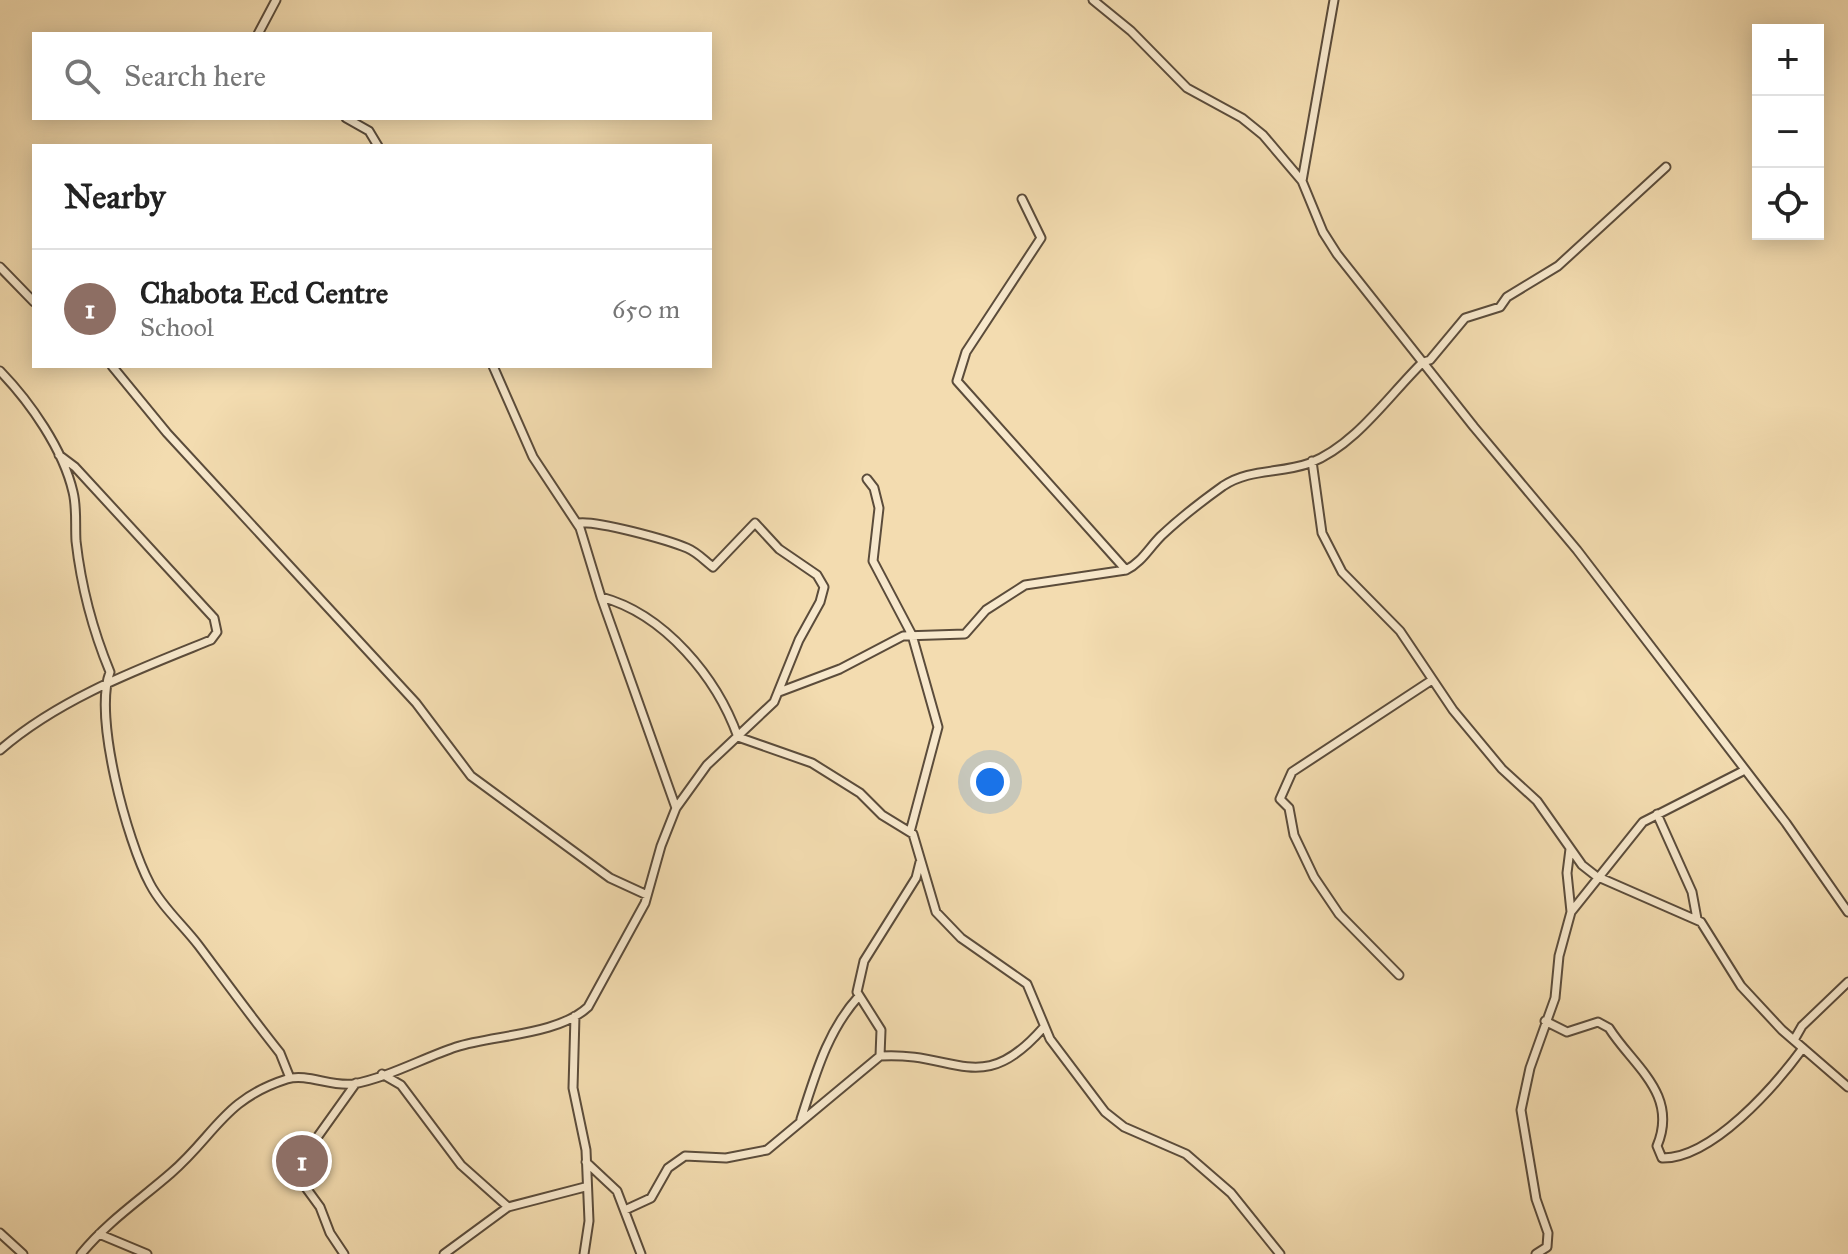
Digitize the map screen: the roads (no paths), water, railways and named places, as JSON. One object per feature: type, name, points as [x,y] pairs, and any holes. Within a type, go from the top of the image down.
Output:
[{"type":"street","points":[[259,32],[276,0]]},
{"type":"street","points":[[1093,0],[1131,31],[1187,88],[1253,125],[1302,181],[1323,232],[1337,254],[1577,550],[1743,771],[1786,823],[1848,912]]},
{"type":"street","points":[[1302,181],[1334,0]]},
{"type":"street","points":[[350,120],[369,131],[377,144]]},
{"type":"street","points":[[779,692],[840,669],[903,636],[965,634],[986,610],[1025,585],[1126,570],[1135,566],[1166,531],[1232,480],[1260,470],[1312,461],[1363,426],[1423,362],[1430,360],[1465,318],[1475,312],[1500,307],[1507,297],[1558,266],[1666,167]]},
{"type":"street","points":[[1022,199],[1041,238],[966,352],[957,381],[1126,570]]},
{"type":"street","points":[[0,267],[32,300]]},
{"type":"street","points":[[114,368],[167,433],[416,703],[471,776],[610,878],[647,895]]},
{"type":"street","points":[[494,368],[533,457],[578,523],[676,808]]},
{"type":"street","points":[[0,371],[28,405],[58,454],[74,494],[80,566],[97,639],[110,672],[106,684],[106,723],[117,791],[150,884],[280,1053],[290,1078]]},
{"type":"street","points":[[0,750],[48,714],[106,684],[211,640],[217,625],[75,467],[58,454]]},
{"type":"street","points":[[1312,461],[1317,512],[1328,550],[1342,572],[1380,607],[1413,647],[1432,680],[1496,762],[1548,814],[1588,872],[1697,919],[1707,929],[1741,986],[1794,1040],[1848,1087]]},
{"type":"street","points":[[867,479],[874,488],[879,508],[873,561],[912,635],[938,727],[910,832]]},
{"type":"street","points":[[81,1254],[99,1234],[172,1173],[222,1116],[244,1099],[290,1078],[356,1083],[457,1047],[536,1029],[575,1016],[588,1007],[647,895],[676,808],[707,765],[766,710],[779,692],[799,640],[823,594],[817,575],[779,549],[755,523],[713,567],[689,549],[668,542],[592,521],[578,523]]},
{"type":"street","points":[[601,597],[645,616],[687,651],[726,705],[738,737]]},
{"type":"street","points":[[1399,975],[1339,914],[1314,877],[1294,835],[1289,808],[1280,799],[1292,772],[1432,680]]},
{"type":"street","points":[[738,737],[812,763],[860,793],[882,815],[910,832],[917,841],[936,912],[961,938],[1027,984],[1043,1028],[1105,1112],[1124,1127],[1186,1154],[1231,1193],[1280,1254]]},
{"type":"street","points":[[1536,1254],[1547,1247],[1548,1233],[1536,1199],[1521,1110],[1545,1021],[1555,998],[1559,956],[1571,912],[1596,876],[1643,822],[1743,771]]},
{"type":"street","points":[[1657,814],[1692,892],[1697,919]]},
{"type":"street","points":[[1570,849],[1567,873],[1571,912]]},
{"type":"street","points":[[800,1123],[814,1075],[840,1020],[859,996],[864,961],[916,878],[921,858]]},
{"type":"street","points":[[1794,1040],[1802,1026],[1848,982]]},
{"type":"street","points":[[859,996],[881,1030],[880,1056]]},
{"type":"street","points":[[575,1016],[573,1088],[586,1162],[589,1233],[584,1254]]},
{"type":"street","points":[[1545,1021],[1567,1032],[1598,1022],[1609,1028],[1660,1096],[1662,1134],[1657,1146],[1662,1158],[1682,1155],[1748,1114],[1803,1048]]},
{"type":"street","points":[[625,1210],[651,1198],[668,1168],[685,1156],[726,1158],[755,1153],[775,1144],[880,1056],[989,1067],[1021,1053],[1043,1028]]},
{"type":"street","points":[[381,1074],[401,1085],[461,1165],[508,1207]]},
{"type":"street","points":[[344,1254],[330,1233],[320,1207],[301,1181],[316,1139],[356,1083]]},
{"type":"street","points":[[586,1162],[613,1185],[641,1254]]},
{"type":"street","points":[[444,1254],[508,1207],[585,1187]]},
{"type":"street","points":[[0,1233],[23,1254]]},
{"type":"street","points":[[99,1234],[147,1254]]},
{"type":"place","name":"Chabota Ecd Centre","points":[[302,1161]]}]
